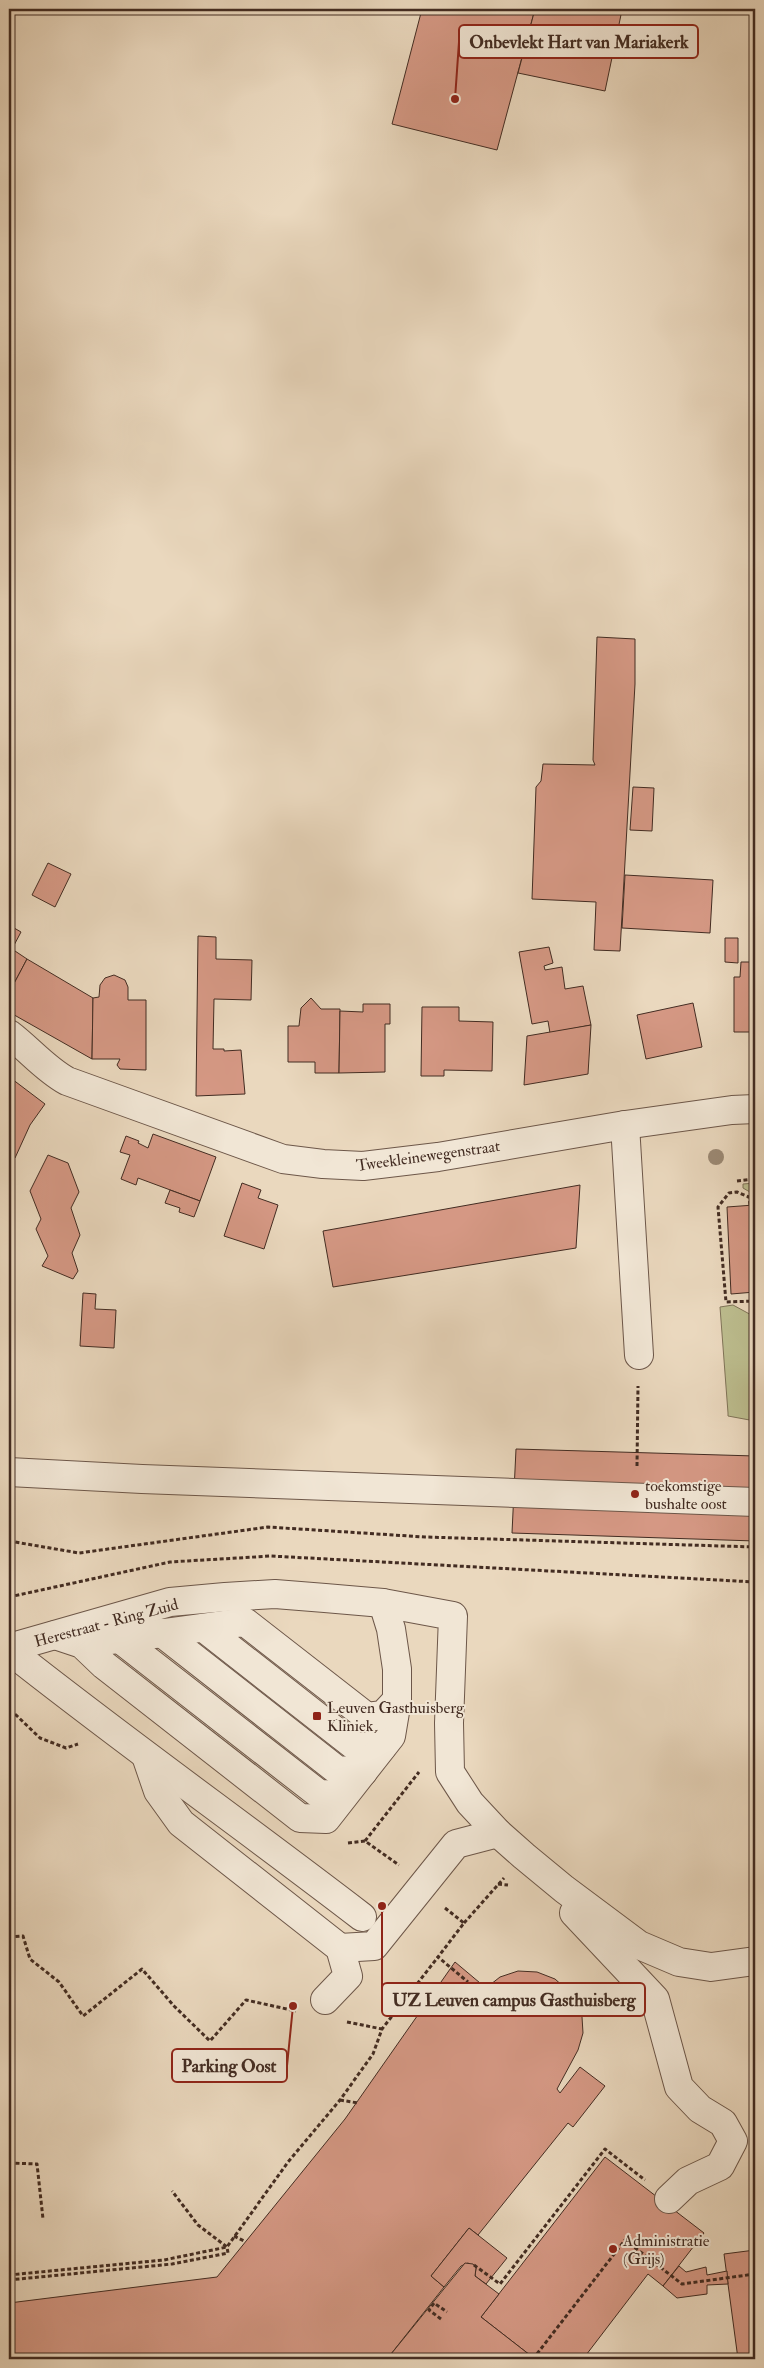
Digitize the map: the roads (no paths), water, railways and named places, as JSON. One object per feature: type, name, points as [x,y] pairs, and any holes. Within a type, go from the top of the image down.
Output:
[{"type":"street","name":"Tweekleinewegenstraat","points":[[9,1034],[28,1048],[48,1069],[67,1081],[283,1159],[323,1164],[363,1166],[438,1157],[625,1125],[732,1110],[755,1109]]},
{"type":"street","points":[[625,1125],[639,1355]]},
{"type":"street","points":[[9,1472],[142,1479],[755,1502]]},
{"type":"street","name":"Herestraat - Ring Zuid","points":[[9,1649],[170,1602],[275,1594],[383,1603],[453,1616],[449,1723],[450,1772],[470,1803],[498,1833]]},
{"type":"street","points":[[55,1635],[82,1644],[104,1665],[300,1818],[326,1819],[391,1736],[397,1700],[397,1669],[391,1629],[383,1603]]},
{"type":"street","points":[[82,1644],[246,1622],[367,1718],[383,1716],[397,1700]]},
{"type":"street","points":[[204,1628],[356,1747],[382,1747]]},
{"type":"street","points":[[162,1634],[337,1770],[363,1772]]},
{"type":"street","points":[[120,1639],[319,1794],[344,1795]]},
{"type":"street","points":[[9,1649],[111,1731],[187,1784],[362,1917]]},
{"type":"street","points":[[146,1756],[158,1791],[181,1823],[340,1948],[348,1976],[323,2011]]},
{"type":"street","points":[[340,1948],[374,1946],[456,1844],[498,1833],[564,1889],[639,1945],[679,1962],[711,1967],[755,1960]]},
{"type":"street","points":[[564,1889],[569,1907],[655,1999],[679,2087],[700,2109],[723,2123],[733,2141],[720,2166],[688,2181],[669,2199]]},
{"type":"place","name":"Onbevlekt Hart van Mariakerk","points":[[455,99]]},
{"type":"place","name":"toekomstige bushalte oost","points":[[635,1494]]},
{"type":"place","name":"Leuven Gasthuisberg Kliniek","points":[[317,1716]]},
{"type":"place","name":"UZ Leuven campus Gasthuisberg","points":[[382,1906]]},
{"type":"place","name":"Parking Oost","points":[[293,2006]]},
{"type":"place","name":"Administratie (Grijs)","points":[[613,2249]]}]
